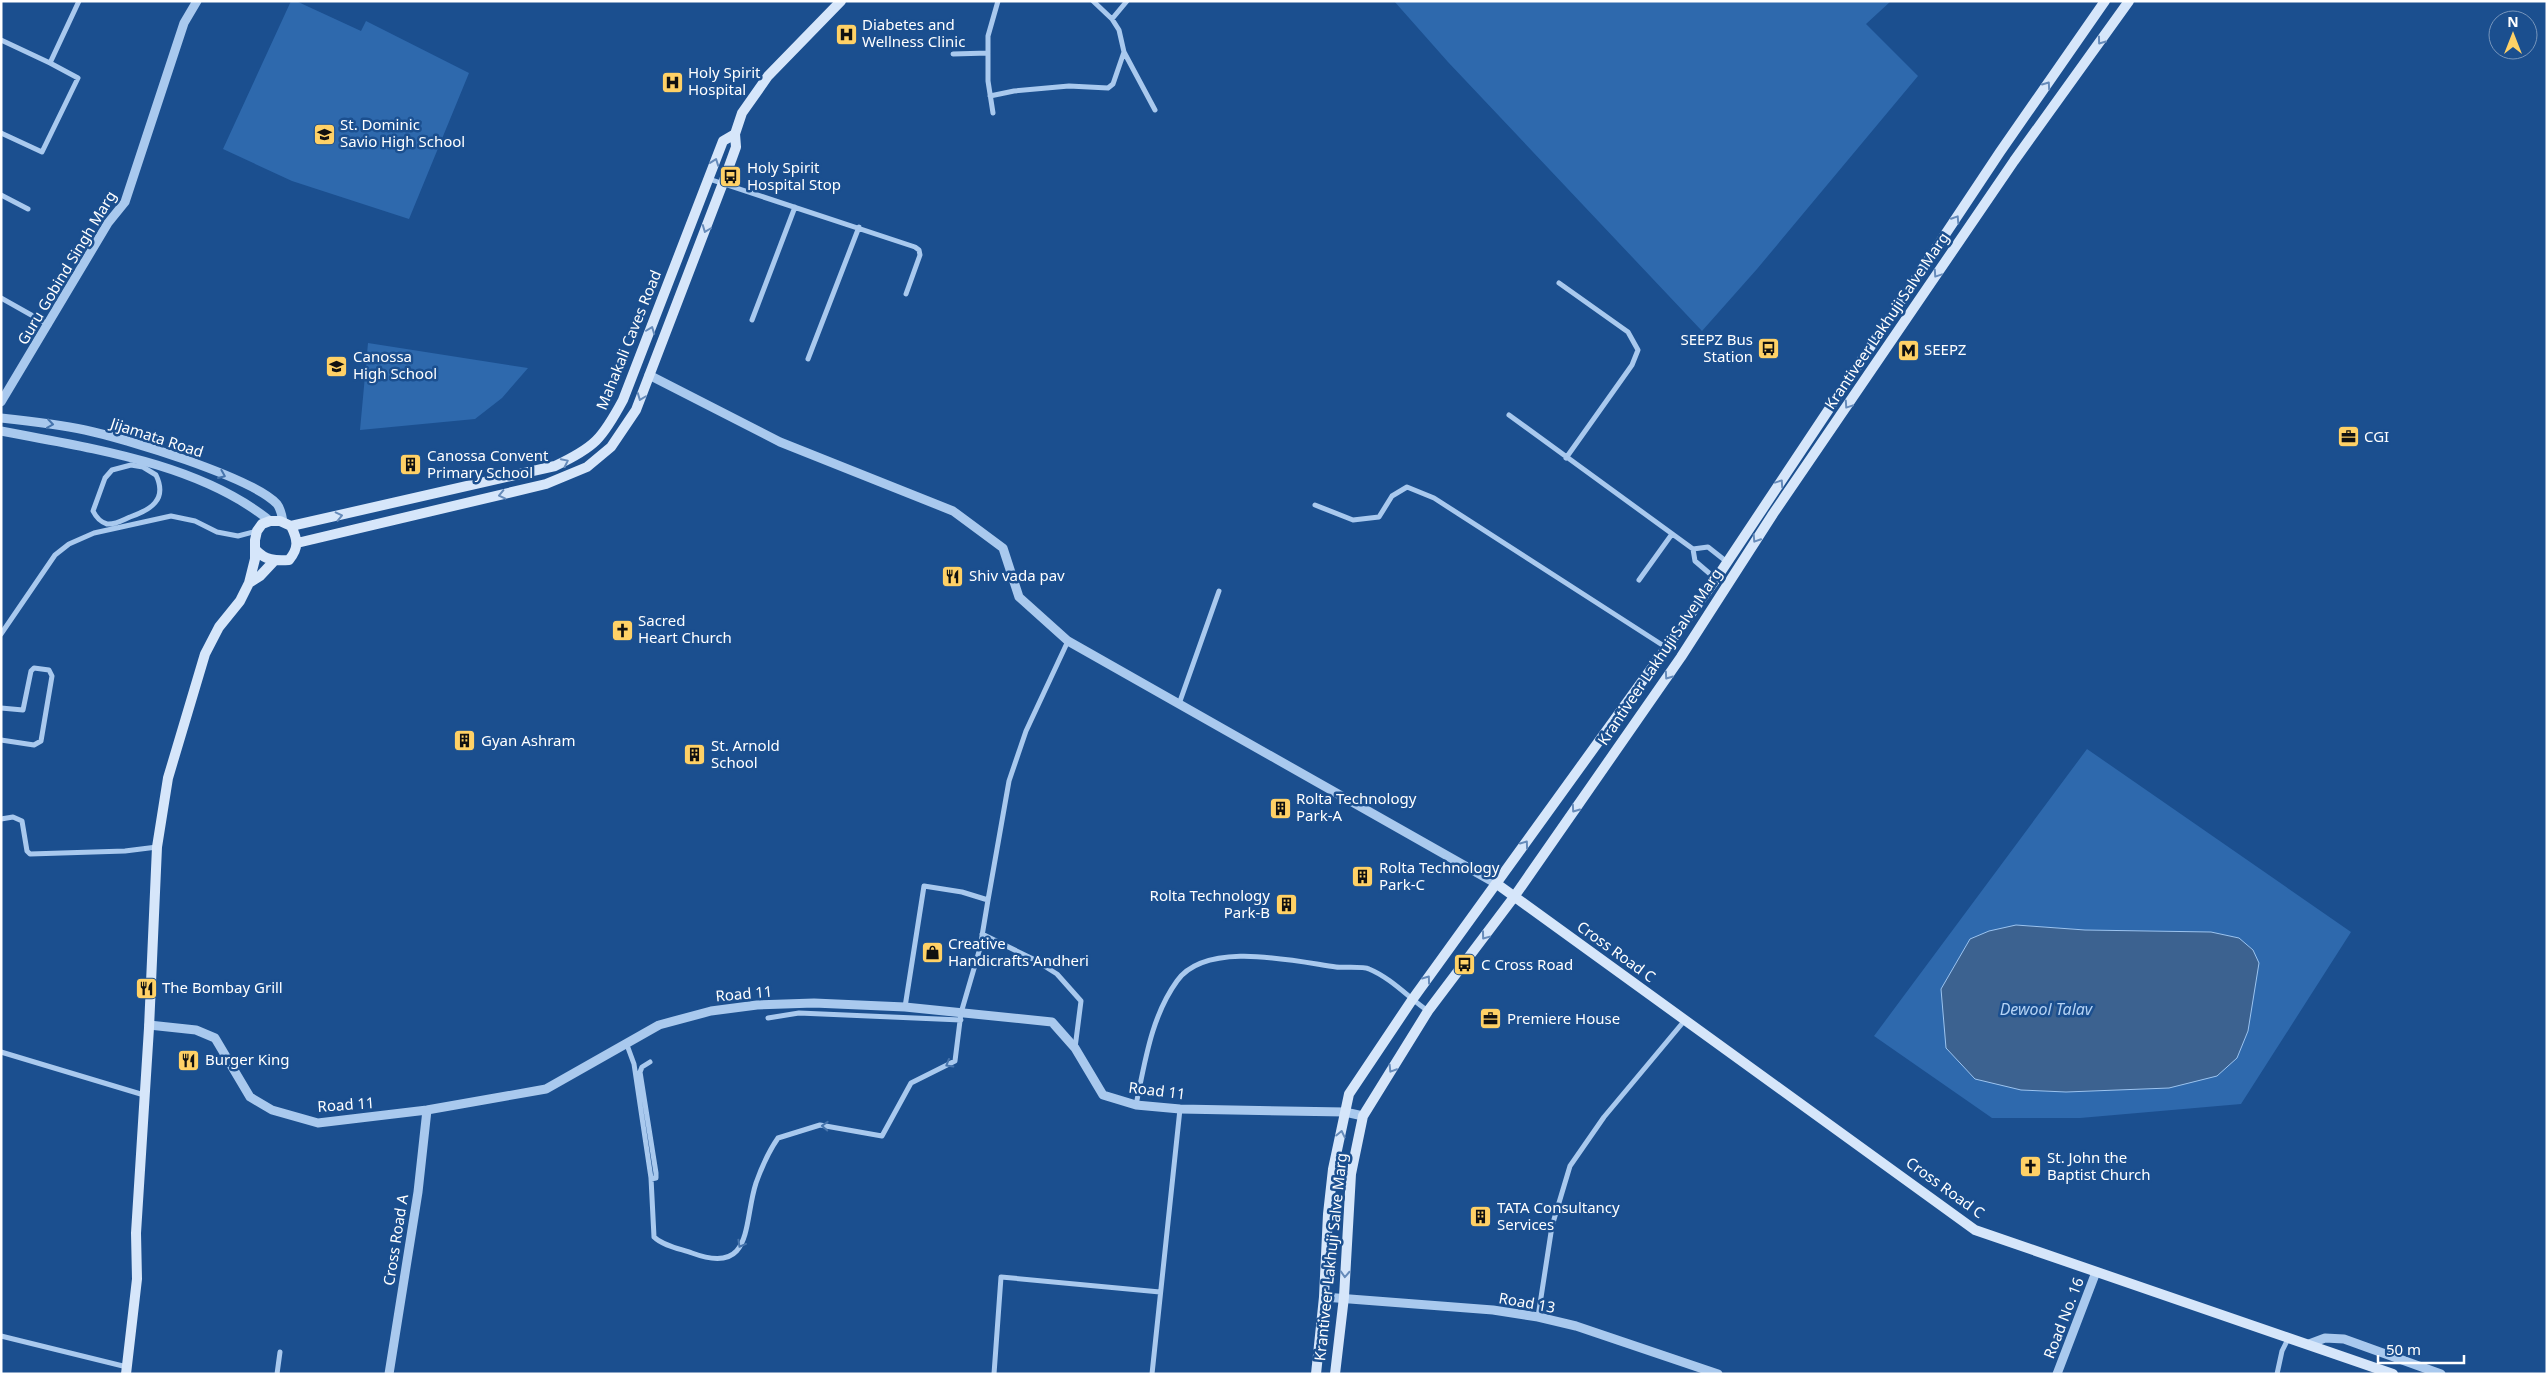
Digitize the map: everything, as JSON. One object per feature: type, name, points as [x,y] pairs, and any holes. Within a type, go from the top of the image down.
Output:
[{"type":"main road","name":"Mahakali Caves Road","points":[[297,543],[546,484],[587,467],[611,447],[636,410],[723,184],[736,147],[735,134],[742,113],[768,76],[841,1]]},
{"type":"main road","name":"Krantiveer Lakhuji Salve Marg","points":[[1316,1374],[1324,1297],[1328,1214],[1333,1169],[1349,1094],[1412,1000],[1716,579],[2000,152],[2105,1]]},
{"type":"main road","name":"Krantiveer Lakhuji Salve Marg","points":[[1335,1374],[1344,1297],[1351,1174],[1363,1116],[1428,1011],[1514,897],[1681,657],[1773,514],[2014,161],[2129,1]]},
{"type":"main road","name":"Mahakali Caves Road","points":[[287,524],[555,466],[592,446],[608,427],[624,400],[723,141],[735,134]]},
{"type":"main road","points":[[2000,152],[2014,161]]},
{"type":"main road","points":[[127,1370],[137,1279],[136,1233],[149,1025],[156,847],[168,778],[206,654],[219,628],[240,601],[249,582],[256,550],[255,540],[257,531],[262,524],[270,520],[287,524],[297,543],[296,551],[289,560],[275,560],[262,556],[256,550]]},
{"type":"main road","points":[[249,582],[260,576],[275,560]]},
{"type":"main road","name":"Cross Road C","points":[[1496,884],[1822,1117],[1975,1230],[2289,1336],[2392,1374]]},
{"type":"street","points":[[50,63],[79,1]]},
{"type":"street","name":"Guru Gobind Singh Marg","points":[[1,402],[49,325],[108,223],[125,202],[184,23],[196,1]]},
{"type":"street","points":[[994,113],[988,81],[988,36],[998,1]]},
{"type":"street","points":[[1093,1],[1112,19],[1119,30],[1124,52],[1155,110]]},
{"type":"street","points":[[1112,19],[1127,1]]},
{"type":"street","points":[[1,40],[78,78],[42,152],[1,133]]},
{"type":"street","points":[[990,96],[1014,91],[1069,86],[1108,88],[1113,84],[1124,52]]},
{"type":"street","points":[[953,54],[988,53]]},
{"type":"street","points":[[708,179],[859,228],[919,250],[920,255],[906,294]]},
{"type":"street","points":[[1,195],[28,209]]},
{"type":"street","points":[[752,320],[795,207]]},
{"type":"street","points":[[808,359],[859,228]]},
{"type":"street","points":[[1560,283],[1628,332],[1638,350],[1632,365],[1566,458]]},
{"type":"street","points":[[1,298],[49,325]]},
{"type":"street","points":[[649,375],[780,442],[954,511],[1003,548],[1019,597],[1068,641],[1496,884]]},
{"type":"street","points":[[1509,415],[1693,549],[1708,547],[1727,563]]},
{"type":"street","name":"Jijamata Road","points":[[1,418],[86,430],[128,441],[209,469],[266,496],[277,505],[287,524]]},
{"type":"street","name":"Jijamata Road","points":[[1,431],[106,451],[144,465],[197,478],[252,506],[270,520]]},
{"type":"street","points":[[131,465],[144,465],[156,475],[160,487],[152,509],[114,524],[106,524],[100,520],[93,511],[105,478],[112,470],[131,465]]},
{"type":"street","points":[[1315,505],[1353,520],[1379,517],[1392,496],[1406,487],[1434,498],[1668,648]]},
{"type":"street","points":[[146,511],[150,520]]},
{"type":"street","points":[[1,634],[56,555],[70,544],[94,533],[171,516],[195,521],[217,532],[238,536],[257,531]]},
{"type":"street","points":[[1639,580],[1672,534]]},
{"type":"street","points":[[1693,549],[1695,561],[1716,579]]},
{"type":"street","points":[[1178,704],[1219,591]]},
{"type":"street","points":[[627,1045],[634,1064],[651,1179],[653,1235],[655,1239],[712,1260],[731,1256],[741,1246],[745,1237],[756,1184],[778,1138],[820,1125],[882,1136],[911,1083],[957,1059],[961,1016],[982,934],[1009,780],[1026,731],[1068,641]]},
{"type":"street","points":[[1,708],[23,710],[31,671],[34,668],[49,670],[52,676],[41,741],[34,745],[1,740]]},
{"type":"street","points":[[1,819],[13,817],[22,821],[27,851],[30,854],[125,851],[156,847]]},
{"type":"street","points":[[905,1007],[924,886],[962,892],[988,900]]},
{"type":"street","points":[[982,934],[1033,959],[1057,974],[1081,1001],[1075,1048]]},
{"type":"street","points":[[1136,1105],[1154,1022],[1178,979],[1199,964],[1226,956],[1262,956],[1352,969],[1368,968],[1428,1011]]},
{"type":"street","name":"Road 11","points":[[149,1025],[196,1030],[215,1038],[250,1097],[272,1110],[318,1123],[427,1110],[546,1089],[627,1045],[659,1025],[710,1011],[758,1005],[814,1003],[905,1007],[961,1016],[1052,1022],[1075,1048],[1103,1095],[1136,1105],[1180,1109],[1345,1112],[1363,1116]]},
{"type":"street","points":[[768,1018],[799,1014],[961,1016]]},
{"type":"street","points":[[1538,1317],[1552,1226],[1570,1166],[1604,1117],[1685,1020]]},
{"type":"street","points":[[1,1052],[145,1095]]},
{"type":"street","points":[[650,1062],[642,1067],[640,1072],[656,1175],[655,1179],[651,1179]]},
{"type":"street","points":[[1152,1374],[1180,1109]]},
{"type":"street","name":"Cross Road A","points":[[389,1374],[418,1192],[427,1110]]},
{"type":"street","name":"Road No. 16","points":[[2057,1374],[2096,1272]]},
{"type":"street","points":[[994,1374],[1001,1277],[1160,1292]]},
{"type":"street","name":"Road 13","points":[[1324,1297],[1344,1297],[1493,1310],[1538,1317],[1576,1326],[1718,1374]]},
{"type":"street","points":[[1,1336],[127,1370]]},
{"type":"street","points":[[2277,1374],[2282,1351],[2289,1336]]},
{"type":"street","points":[[2309,1344],[2325,1338],[2344,1339],[2441,1374]]},
{"type":"street","points":[[277,1374],[280,1352]]},
{"type":"shaded area","points":[[291,1],[296,1],[361,31],[366,21],[469,73],[409,219],[292,181],[223,149]]},
{"type":"shaded area","points":[[1394,1],[1891,1],[1866,24],[1918,76],[1757,269],[1702,331],[1448,62]]},
{"type":"shaded area","points":[[368,343],[528,368],[502,398],[475,419],[360,430]]},
{"type":"shaded area","points":[[2087,749],[2351,932],[2241,1104],[2080,1118],[1992,1118],[1874,1036]],"holes":[[[2016,925],[2085,930],[2211,932],[2239,938],[2169,1088],[2066,1092],[2021,1090]]]},
{"type":"water","name":"Dewool Talav","points":[[2016,925],[2085,930],[2211,932],[2239,938],[2253,950],[2259,963],[2248,1031],[2237,1058],[2217,1076],[2169,1088],[2066,1092],[2021,1090],[1975,1079],[1946,1048],[1941,989],[1970,939],[1989,931]]},
{"type":"place","name":"Diabetes and Wellness Clinic","points":[[846,34]]},
{"type":"place","name":"Holy Spirit Hospital","points":[[672,82]]},
{"type":"place","name":"St. Dominic Savio High School","points":[[324,134]]},
{"type":"place","name":"Holy Spirit Hospital Stop","points":[[731,177]]},
{"type":"place","name":"SEEPZ Bus Station","points":[[1769,349]]},
{"type":"place","name":"SEEPZ","points":[[1908,350]]},
{"type":"place","name":"Canossa High School","points":[[337,366]]},
{"type":"place","name":"CGI","points":[[2348,437]]},
{"type":"place","name":"Canossa Convent Primary School","points":[[411,465]]},
{"type":"place","name":"Shiv vada pav","points":[[953,576]]},
{"type":"place","name":"Sacred Heart Church","points":[[622,630]]},
{"type":"place","name":"Gyan Ashram","points":[[465,741]]},
{"type":"place","name":"St. Arnold School","points":[[695,755]]},
{"type":"place","name":"Rolta Technology Park-A","points":[[1280,808]]},
{"type":"place","name":"Rolta Technology Park-C","points":[[1363,877]]},
{"type":"place","name":"Rolta Technology Park-B","points":[[1286,905]]},
{"type":"place","name":"Creative Handicrafts Andheri","points":[[932,953]]},
{"type":"place","name":"C Cross Road","points":[[1465,965]]},
{"type":"place","name":"The Bombay Grill","points":[[146,988]]},
{"type":"place","name":"Premiere House","points":[[1491,1019]]},
{"type":"place","name":"Burger King","points":[[189,1060]]},
{"type":"place","name":"St. John the Baptist Church","points":[[2031,1167]]},
{"type":"place","name":"TATA Consultancy Services","points":[[1481,1217]]}]
